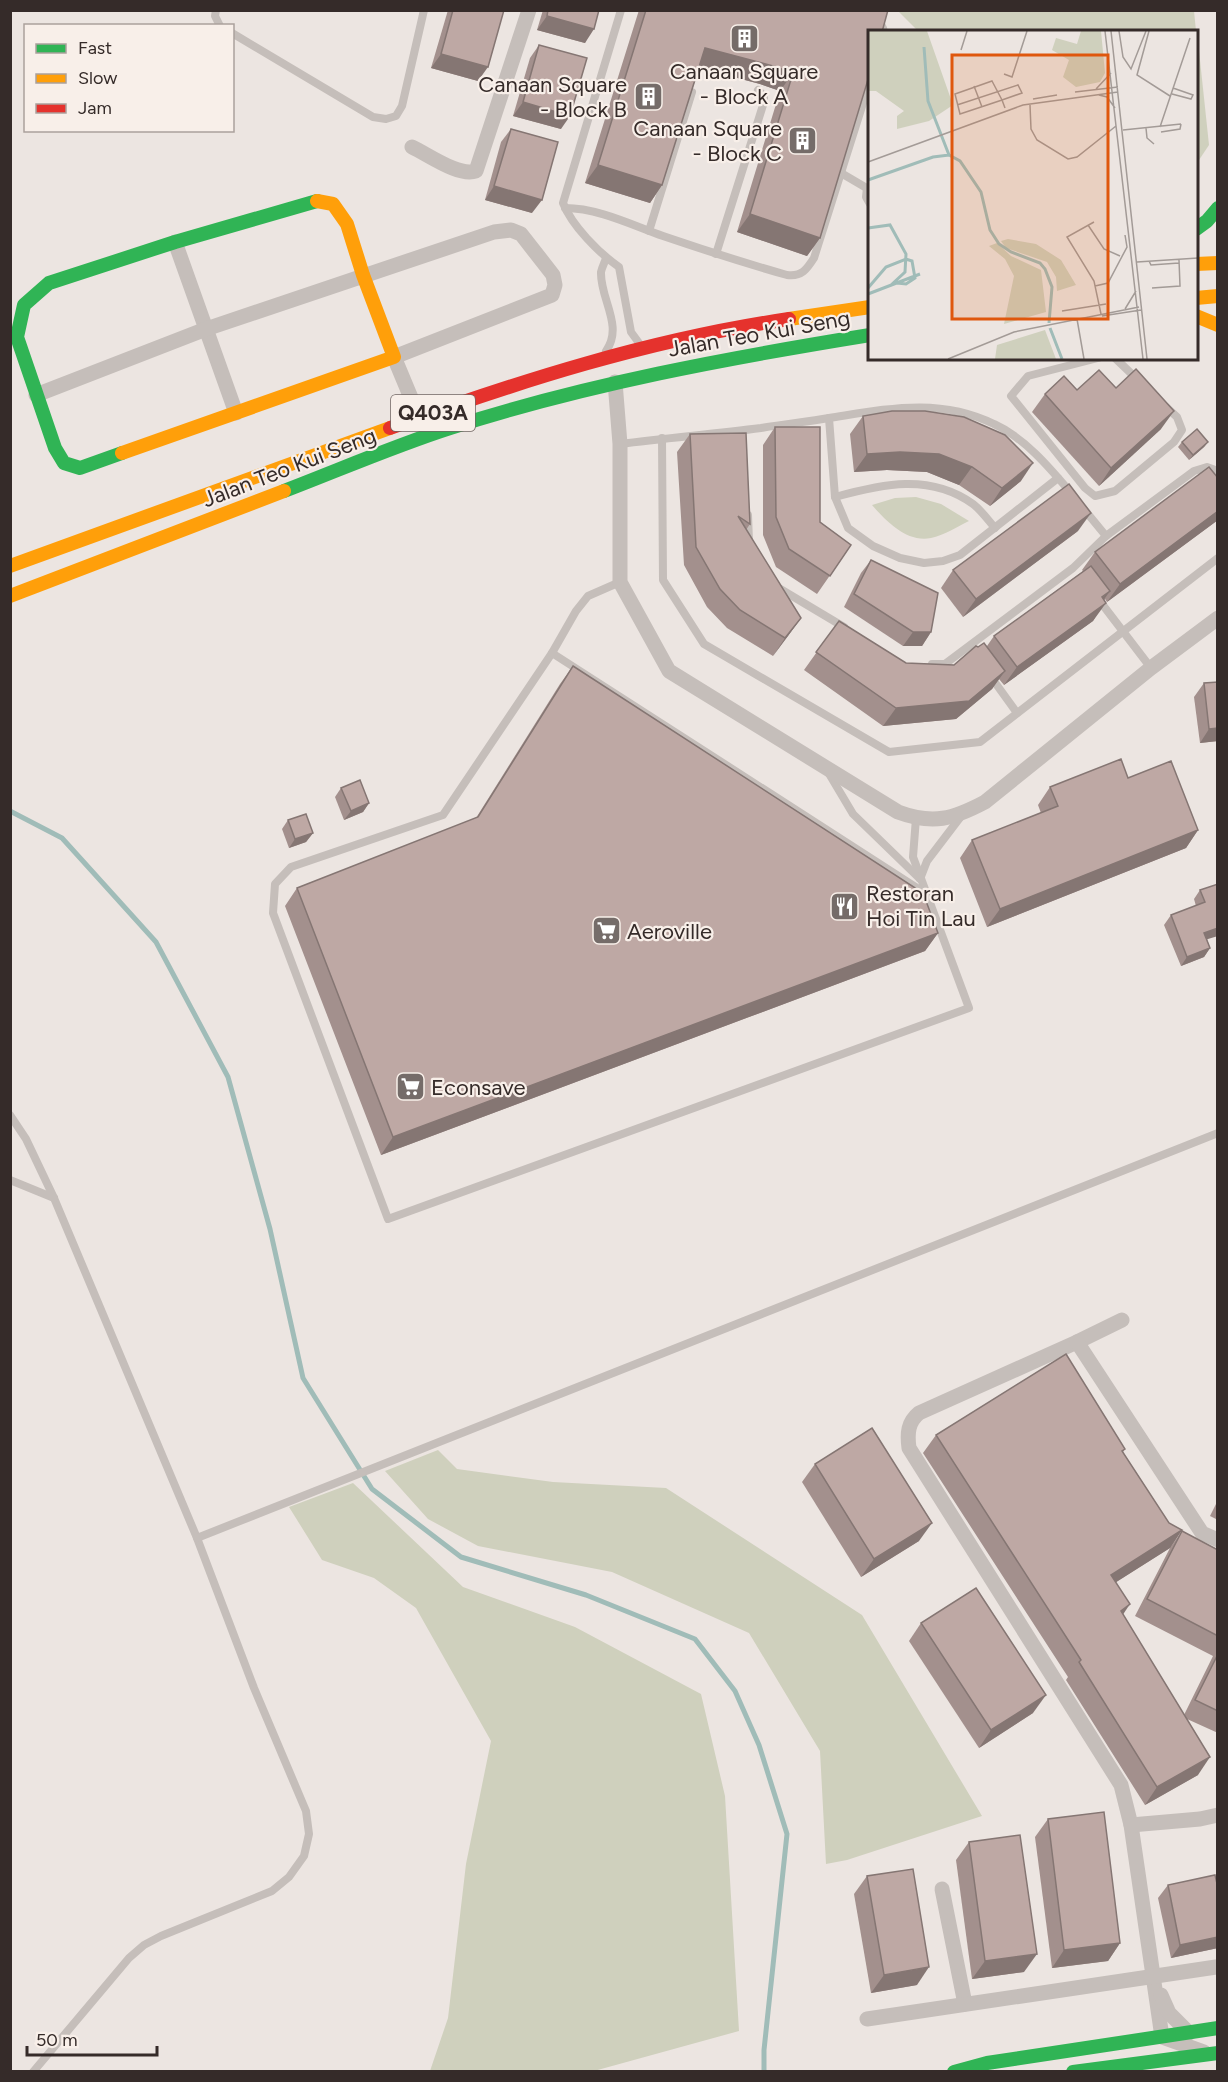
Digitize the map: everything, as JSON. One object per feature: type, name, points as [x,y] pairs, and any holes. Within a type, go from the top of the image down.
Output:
[{"type":"main road","points":[[317,201],[333,204],[347,224],[363,275],[394,357],[80,468],[64,463],[55,448],[17,337],[24,305],[49,283],[175,242],[317,201]]},
{"type":"main road","points":[[1198,228],[1218,208]]},
{"type":"main road","points":[[1198,264],[1218,263]]},
{"type":"main road","points":[[1198,298],[1218,296]]},
{"type":"main road","name":"Jalan Teo Kui Seng","points":[[10,566],[419,417],[596,361],[652,345],[736,327],[868,307]]},
{"type":"main road","points":[[1198,316],[1218,326]]},
{"type":"main road","name":"Jalan Teo Kui Seng","points":[[13,595],[449,428],[615,382],[740,356],[868,335]]},
{"type":"main road","points":[[954,2072],[987,2063],[1218,2028]]},
{"type":"main road","points":[[1073,2072],[1213,2054]]},
{"type":"street","points":[[412,147],[460,171],[469,174],[476,171],[528,10]]},
{"type":"street","points":[[36,395],[206,329],[363,275],[494,232],[511,230],[521,234],[553,275],[555,285],[552,295],[394,357],[419,417]]},
{"type":"street","points":[[175,242],[236,413]]},
{"type":"street","points":[[615,382],[620,444],[620,582],[669,671],[898,812],[916,818],[942,820],[985,802],[1150,668],[1218,618]]},
{"type":"street","points":[[1122,1320],[919,1413],[912,1418],[909,1427],[909,1448],[1121,1785],[1131,1825],[1162,2037],[1213,2054]]},
{"type":"street","points":[[1077,1342],[1202,1533],[1218,1540]]},
{"type":"street","points":[[1131,1825],[1209,1818],[1218,1815]]},
{"type":"street","points":[[942,1889],[965,2004]]},
{"type":"street","points":[[867,2019],[1216,1967]]},
{"type":"street","points":[[1152,1976],[1169,2013],[1189,2033]]},
{"type":"lane","points":[[216,10],[215,16],[219,24]]},
{"type":"lane","points":[[234,34],[373,117],[386,119],[396,116],[402,106],[424,10]]},
{"type":"lane","points":[[564,206],[621,10]]},
{"type":"lane","points":[[861,10],[881,23],[883,30]]},
{"type":"lane","points":[[564,206],[605,216],[716,254],[792,276],[809,268],[814,258],[868,87]]},
{"type":"lane","points":[[716,254],[764,102],[764,96],[758,90]]},
{"type":"lane","points":[[649,231],[692,92]]},
{"type":"lane","points":[[841,173],[868,189]]},
{"type":"lane","points":[[564,206],[594,246],[619,267],[631,332],[638,343],[652,345]]},
{"type":"lane","points":[[596,361],[613,340],[612,322],[601,270],[606,258]]},
{"type":"lane","points":[[1090,360],[1028,376],[1011,396],[1085,488],[1095,496],[1115,491],[1174,442],[1182,430],[1177,417],[1161,402]]},
{"type":"lane","points":[[1117,360],[1146,388]]},
{"type":"lane","points":[[620,444],[745,430],[883,408],[918,406],[945,408],[994,424],[1017,437],[1058,478],[1106,536]]},
{"type":"lane","points":[[829,418],[835,497],[848,528],[873,546],[908,560],[924,563],[943,561],[960,555],[1058,478]]},
{"type":"lane","points":[[745,430],[745,442]]},
{"type":"lane","points":[[662,438],[663,580],[704,644],[890,752],[980,742],[1218,558]]},
{"type":"lane","points":[[926,664],[945,664],[969,647],[1073,568],[1106,536],[1194,471],[1207,467],[1218,471]]},
{"type":"lane","points":[[835,497],[873,487],[898,483],[921,483],[945,488],[974,504],[995,528]]},
{"type":"lane","points":[[748,501],[749,549]]},
{"type":"lane","points":[[1073,568],[1080,577]]},
{"type":"lane","points":[[768,576],[774,585],[856,634]]},
{"type":"lane","points":[[620,582],[588,596],[576,611],[552,653],[442,815],[291,867],[275,884],[273,913],[388,1220],[969,1008],[913,857],[916,818]]},
{"type":"lane","points":[[1094,595],[1150,668]]},
{"type":"lane","points":[[969,647],[976,656]]},
{"type":"lane","points":[[552,653],[926,893]]},
{"type":"lane","points":[[982,666],[1017,713]]},
{"type":"lane","points":[[825,767],[853,814],[920,879]]},
{"type":"lane","points":[[920,879],[927,861],[965,812]]},
{"type":"lane","points":[[10,1115],[26,1139],[54,1198],[197,1538],[254,1688],[306,1811],[309,1834],[304,1856],[289,1877],[272,1891],[144,1945],[129,1958],[33,2072]]},
{"type":"lane","points":[[197,1538],[1218,1133]]},
{"type":"lane","points":[[10,1180],[54,1198]]},
{"type":"green space","points":[[898,11],[1194,11],[1196,30],[917,30]]},
{"type":"green space","points":[[1198,41],[1209,145],[1198,162]]},
{"type":"green space","points":[[916,497],[941,504],[969,521],[941,535],[922,539],[905,534],[884,518],[872,505],[895,498]]},
{"type":"green space","points":[[438,1450],[457,1469],[553,1482],[666,1488],[862,1615],[982,1816],[847,1860],[826,1864],[820,1751],[749,1633],[612,1572],[478,1546],[428,1519],[385,1471]]},
{"type":"green space","points":[[353,1483],[463,1587],[575,1627],[701,1694],[725,1796],[739,2031],[594,2071],[430,2071],[448,2018],[466,1864],[491,1741],[416,1608],[374,1578],[322,1560],[289,1507]]},
{"type":"building","points":[[453,10],[504,10],[488,67],[441,54]]},
{"type":"building","points":[[548,10],[599,10],[594,29],[547,16]]},
{"type":"building","points":[[646,10],[888,10],[883,30],[868,30],[868,80],[820,238],[750,214],[793,73],[773,66],[705,48],[662,185],[598,165]]},
{"type":"building","points":[[539,45],[587,58],[570,116],[523,102]]},
{"type":"building","points":[[511,129],[558,142],[542,200],[494,186]]},
{"type":"building","points":[[1136,369],[1174,411],[1111,468],[1045,394],[1064,376],[1077,390],[1099,370],[1116,388]]},
{"type":"building","points":[[892,411],[925,411],[964,417],[1005,435],[1033,463],[1002,488],[972,467],[939,454],[900,452],[867,454],[863,416]]},
{"type":"building","points":[[775,427],[820,427],[820,522],[851,545],[830,576],[789,549],[776,517]]},
{"type":"building","points":[[1197,429],[1208,442],[1193,455],[1182,442]]},
{"type":"building","points":[[746,433],[750,524],[738,516],[801,618],[785,638],[740,610],[720,589],[696,547],[690,434]]},
{"type":"building","points":[[1209,467],[1218,478],[1218,511],[1120,584],[1095,552]]},
{"type":"building","points":[[1069,484],[1091,513],[976,599],[953,570]]},
{"type":"building","points":[[871,560],[938,593],[931,632],[913,632],[854,594]]},
{"type":"building","points":[[1091,566],[1110,591],[1102,597],[1106,603],[1017,667],[994,636]]},
{"type":"building","points":[[839,621],[906,663],[954,665],[976,646],[984,643],[1005,671],[969,701],[896,708],[816,652]]},
{"type":"building","name":"Aeroville","points":[[573,666],[923,893],[938,933],[393,1137],[297,888],[478,817]]},
{"type":"building","points":[[1218,682],[1218,728],[1209,729],[1204,683]]},
{"type":"building","points":[[1121,759],[1128,778],[1171,761],[1198,830],[1000,909],[972,840],[1058,806],[1050,787]]},
{"type":"building","points":[[360,780],[369,803],[351,811],[341,788]]},
{"type":"building","points":[[306,814],[313,833],[295,839],[288,820]]},
{"type":"building","points":[[1218,884],[1218,928],[1204,933],[1210,948],[1187,957],[1171,915],[1205,902],[1200,890]]},
{"type":"building","points":[[1066,1354],[1125,1449],[1122,1451],[1169,1523],[1182,1530],[1111,1575],[1130,1604],[1121,1611],[1210,1757],[1157,1787],[1079,1662],[1081,1660],[936,1435]]},
{"type":"building","points":[[872,1428],[932,1523],[874,1559],[815,1464]]},
{"type":"building","points":[[1182,1531],[1218,1550],[1218,1636],[1147,1599]]},
{"type":"building","points":[[976,1588],[1046,1695],[991,1730],[921,1623]]},
{"type":"building","points":[[1218,1654],[1218,1711],[1195,1700]]},
{"type":"building","points":[[1104,1812],[1120,1943],[1064,1950],[1048,1819]]},
{"type":"building","points":[[1020,1835],[1037,1954],[985,1961],[969,1842]]},
{"type":"building","points":[[913,1869],[929,1967],[884,1975],[867,1876]]},
{"type":"building","points":[[1215,1875],[1218,1888],[1218,1937],[1180,1945],[1168,1885]]},
{"type":"waterway","points":[[10,811],[62,838],[156,942],[228,1077],[270,1229],[303,1378],[372,1489],[461,1557],[586,1595],[695,1639],[735,1691],[759,1745],[787,1834],[764,2050],[764,2072]]},
{"type":"traffic: fast","points":[[122,453],[80,468],[64,463],[55,448],[17,337],[24,305],[49,283],[175,242],[317,201]]},
{"type":"traffic: fast","points":[[1198,228],[1218,208]]},
{"type":"traffic: fast","points":[[284,491],[429,435],[553,398],[711,363],[868,335]]},
{"type":"traffic: fast","points":[[954,2072],[987,2063],[1218,2028]]},
{"type":"traffic: fast","points":[[1073,2072],[1218,2053]]},
{"type":"traffic: slow","points":[[122,453],[394,357],[363,275],[347,224],[333,204],[317,201]]},
{"type":"traffic: slow","points":[[1198,264],[1218,263]]},
{"type":"traffic: slow","points":[[1198,298],[1218,296]]},
{"type":"traffic: slow","points":[[789,319],[868,307]]},
{"type":"traffic: slow","points":[[1198,317],[1218,325]]},
{"type":"traffic: slow","points":[[10,566],[390,428]]},
{"type":"traffic: slow","points":[[10,596],[284,491]]},
{"type":"traffic: jam","points":[[390,428],[586,363],[687,338],[789,319]]},
{"type":"place","name":"Canaan Square - Block A","points":[[744,39]]},
{"type":"place","name":"Canaan Square - Block B","points":[[648,97]]},
{"type":"place","name":"Canaan Square - Block C","points":[[803,141]]},
{"type":"place","name":"Restoran Hoi Tin Lau","points":[[845,906]]},
{"type":"place","name":"Aeroville","points":[[606,931]]},
{"type":"place","name":"Econsave","points":[[410,1087]]}]
